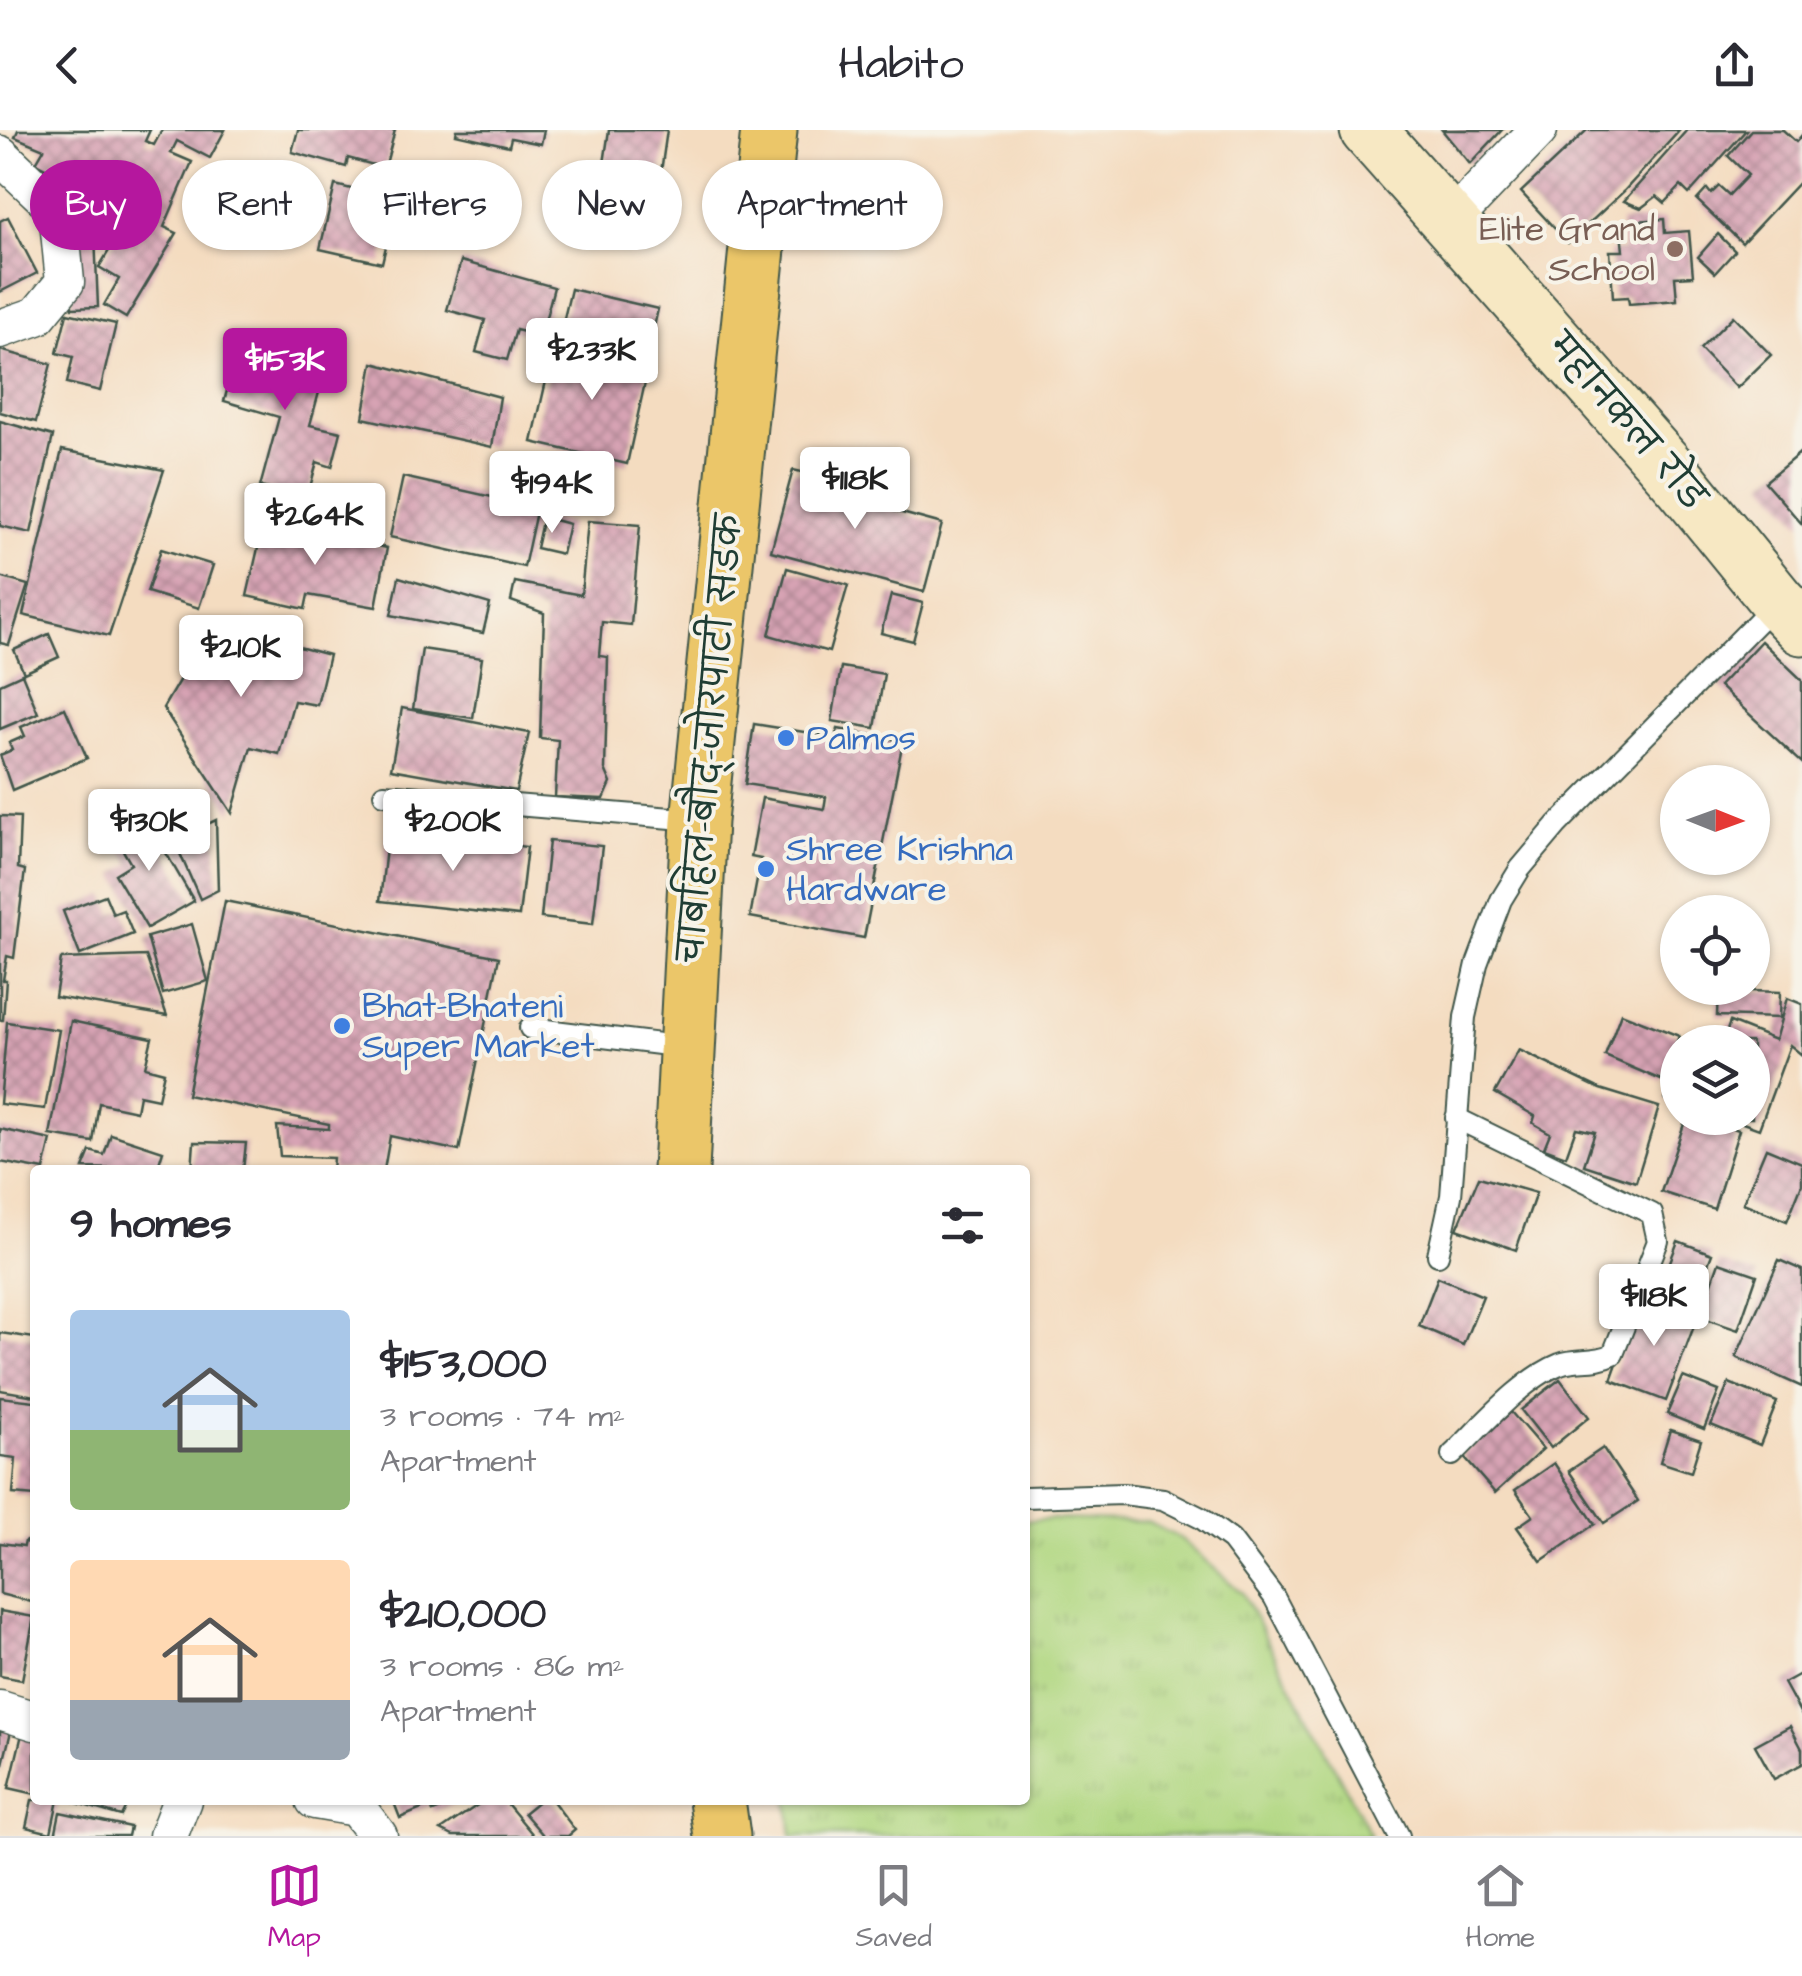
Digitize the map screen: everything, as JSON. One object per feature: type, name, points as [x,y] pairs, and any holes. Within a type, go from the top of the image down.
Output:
[{"type":"main road","name":"चाबहिल-बौद्-जोरपाटी सडक","points":[[681,1165],[699,821],[769,130]]},
{"type":"main road","name":"महानकल रोड","points":[[1368,130],[1682,484],[1790,614]]},
{"type":"main road","points":[[718,1805],[722,1836]]},
{"type":"street","points":[[1449,223],[1538,130]]},
{"type":"street","points":[[0,155],[58,210],[65,282],[37,316],[0,329]]},
{"type":"street","points":[[0,1710],[30,1719]]},
{"type":"street","points":[[168,1836],[180,1805]]},
{"type":"street","points":[[345,1805],[356,1807],[378,1836]]},
{"type":"lane","points":[[1438,1255],[1451,1196],[1465,1017],[1478,964],[1501,900],[1520,869],[1557,824],[1790,614]]},
{"type":"lane","points":[[384,794],[699,821]]},
{"type":"lane","points":[[530,1028],[686,1048]]},
{"type":"lane","points":[[1452,1454],[1527,1384],[1561,1364],[1598,1362],[1613,1354],[1658,1241],[1652,1214],[1456,1118]]},
{"type":"lane","points":[[1030,1497],[1123,1494],[1163,1499],[1202,1518],[1231,1540],[1274,1597],[1400,1836]]},
{"type":"green space","points":[[1030,1521],[1148,1522],[1181,1539],[1242,1593],[1371,1836],[792,1836],[789,1805],[1030,1805]]},
{"type":"building","points":[[18,130],[150,130],[145,141],[154,145],[162,130],[225,130],[210,158],[177,141],[171,153],[187,160],[182,160],[182,185],[164,227],[177,233],[126,318],[104,305],[119,279],[99,267],[109,250],[162,250],[162,160],[38,160],[44,149],[15,137]]},
{"type":"building","points":[[298,130],[395,130],[387,160],[348,158],[346,167],[292,152]]},
{"type":"building","points":[[457,130],[544,130],[541,144],[511,138],[509,146],[456,134]]},
{"type":"building","points":[[609,130],[667,130],[663,160],[605,160]]},
{"type":"building","points":[[1442,130],[1502,130],[1470,164]]},
{"type":"building","points":[[1587,130],[1680,130],[1624,191],[1568,243],[1521,192]]},
{"type":"building","points":[[1687,130],[1746,130],[1689,194],[1681,186],[1665,203],[1657,196],[1641,208],[1624,201]]},
{"type":"building","points":[[1751,130],[1783,130],[1796,142],[1802,135],[1802,179],[1742,243],[1697,200],[1707,189],[1711,194],[1719,186],[1729,195],[1748,175],[1728,156]]},
{"type":"building","points":[[335,185],[347,188],[347,250],[385,250],[382,263],[324,250]]},
{"type":"building","points":[[8,217],[37,273],[0,292],[0,221]]},
{"type":"building","points":[[1664,219],[1665,233],[1689,231],[1693,276],[1675,277],[1677,300],[1629,304],[1628,297],[1613,298],[1610,251],[1623,251],[1620,222]]},
{"type":"building","points":[[1718,234],[1735,251],[1715,273],[1698,257]]},
{"type":"building","points":[[70,250],[96,250],[98,307],[72,308]]},
{"type":"building","points":[[461,261],[554,287],[541,336],[516,330],[507,360],[476,352],[485,320],[447,310]]},
{"type":"building","points":[[571,289],[658,309],[649,350],[561,331]]},
{"type":"building","points":[[67,313],[116,324],[100,391],[67,383],[73,357],[57,353]]},
{"type":"building","points":[[1733,316],[1771,355],[1737,388],[1700,349]]},
{"type":"building","points":[[242,339],[327,363],[310,425],[341,432],[332,467],[317,462],[307,498],[260,487],[279,417],[224,401]]},
{"type":"building","points":[[568,342],[650,360],[627,464],[532,442],[549,368],[561,371]]},
{"type":"building","points":[[0,350],[51,364],[36,422],[0,412]]},
{"type":"building","points":[[373,363],[500,397],[492,447],[363,418]]},
{"type":"building","points":[[0,421],[53,436],[31,533],[0,526]]},
{"type":"building","points":[[62,450],[164,470],[109,636],[23,615]]},
{"type":"building","points":[[1802,451],[1802,524],[1765,482]]},
{"type":"building","points":[[793,470],[895,494],[891,510],[942,524],[924,592],[771,551]]},
{"type":"building","points":[[403,477],[537,507],[524,567],[390,537]]},
{"type":"building","points":[[543,517],[569,524],[562,554],[536,548]]},
{"type":"building","points":[[588,521],[640,525],[631,625],[602,622],[599,656],[608,657],[605,769],[611,783],[604,799],[555,797],[558,740],[540,738],[544,613],[511,601],[515,582],[581,595]]},
{"type":"building","points":[[264,522],[387,548],[376,607],[308,595],[305,609],[247,596]]},
{"type":"building","points":[[161,549],[213,565],[199,608],[147,592]]},
{"type":"building","points":[[787,568],[848,585],[829,652],[769,635]]},
{"type":"building","points":[[0,577],[28,585],[9,645],[0,643]]},
{"type":"building","points":[[399,577],[490,604],[483,633],[391,615]]},
{"type":"building","points":[[891,595],[923,603],[913,641],[881,633]]},
{"type":"building","points":[[212,624],[329,655],[317,705],[294,701],[279,754],[251,747],[232,813],[163,708]]},
{"type":"building","points":[[49,634],[59,657],[24,673],[14,650]]},
{"type":"building","points":[[1761,641],[1802,680],[1802,763],[1719,686]]},
{"type":"building","points":[[422,649],[482,658],[473,718],[413,709]]},
{"type":"building","points":[[841,667],[884,674],[875,728],[832,721]]},
{"type":"building","points":[[22,674],[38,713],[0,729],[0,684]]},
{"type":"building","points":[[65,708],[87,758],[12,790],[0,755],[12,750],[9,743],[25,736],[21,727]]},
{"type":"building","points":[[402,708],[529,733],[516,791],[391,769]]},
{"type":"building","points":[[754,724],[836,737],[838,729],[903,741],[864,938],[750,917],[761,859],[751,857],[762,798],[824,809],[826,797],[745,784]]},
{"type":"building","points":[[135,813],[157,849],[162,846],[194,901],[147,928],[115,874],[131,864],[110,828]]},
{"type":"building","points":[[0,816],[20,817],[18,868],[25,870],[14,958],[7,956],[3,980],[3,1020],[0,1020]]},
{"type":"building","points":[[216,820],[218,890],[200,899],[174,840]]},
{"type":"building","points":[[388,831],[527,847],[519,916],[380,901]]},
{"type":"building","points":[[549,841],[602,846],[593,924],[541,918]]},
{"type":"building","points":[[105,895],[113,914],[123,910],[133,934],[80,955],[63,911]]},
{"type":"building","name":"Bhat-Bhateni Super Market","points":[[225,901],[499,957],[459,1151],[390,1136],[385,1165],[332,1165],[333,1158],[280,1156],[277,1126],[329,1129],[329,1124],[187,1095]]},
{"type":"building","points":[[192,924],[208,981],[163,994],[147,937]]},
{"type":"building","points":[[146,956],[167,1016],[55,997],[61,959]]},
{"type":"building","points":[[1770,992],[1780,992],[1779,1018],[1717,1016],[1717,1005],[1770,1005]]},
{"type":"building","points":[[1787,998],[1802,1004],[1802,1055],[1790,1045],[1770,1099],[1770,1038],[1775,1040]]},
{"type":"building","points":[[1621,1013],[1660,1028],[1660,1080],[1605,1056]]},
{"type":"building","points":[[71,1021],[152,1038],[145,1067],[164,1072],[158,1099],[139,1095],[136,1111],[99,1103],[93,1142],[50,1135]]},
{"type":"building","points":[[7,1022],[59,1030],[45,1109],[0,1104]]},
{"type":"building","points":[[1519,1050],[1600,1089],[1659,1107],[1636,1182],[1584,1165],[1595,1132],[1576,1128],[1566,1156],[1544,1148],[1550,1133],[1533,1123],[1535,1116],[1495,1093]]},
{"type":"building","points":[[0,1129],[51,1140],[45,1165],[30,1167],[0,1162]]},
{"type":"building","points":[[111,1134],[163,1151],[159,1165],[84,1165],[90,1151],[104,1155]]},
{"type":"building","points":[[1680,1135],[1737,1135],[1714,1209],[1661,1192]]},
{"type":"building","points":[[194,1142],[246,1143],[244,1165],[192,1165]]},
{"type":"building","points":[[1766,1148],[1802,1163],[1802,1184],[1787,1221],[1743,1203]]},
{"type":"building","points":[[1479,1177],[1536,1193],[1516,1250],[1457,1229]]},
{"type":"building","points":[[1678,1241],[1712,1254],[1697,1293],[1663,1280]]},
{"type":"building","points":[[1779,1260],[1802,1270],[1802,1387],[1736,1357]]},
{"type":"building","points":[[1719,1262],[1757,1275],[1738,1330],[1700,1317]]},
{"type":"building","points":[[1438,1277],[1483,1296],[1463,1345],[1419,1326]]},
{"type":"building","points":[[1641,1297],[1697,1318],[1666,1401],[1611,1380]]},
{"type":"building","points":[[0,1333],[30,1337],[30,1395],[0,1390]]},
{"type":"building","points":[[1683,1377],[1719,1391],[1704,1429],[1667,1414]]},
{"type":"building","points":[[1560,1379],[1589,1417],[1551,1448],[1521,1410]]},
{"type":"building","points":[[1729,1383],[1777,1402],[1760,1445],[1711,1425]]},
{"type":"building","points":[[0,1397],[30,1400],[30,1496],[13,1494],[16,1458],[0,1456]]},
{"type":"building","points":[[1511,1412],[1543,1449],[1495,1493],[1462,1455]]},
{"type":"building","points":[[1670,1430],[1701,1440],[1691,1472],[1660,1462]]},
{"type":"building","points":[[1603,1448],[1638,1501],[1604,1523],[1569,1471]]},
{"type":"building","points":[[1554,1463],[1595,1524],[1541,1561],[1517,1527],[1533,1516],[1515,1490]]},
{"type":"building","points":[[25,1541],[30,1542],[30,1602],[0,1594],[0,1543],[24,1546]]},
{"type":"building","points":[[0,1611],[30,1616],[22,1680],[0,1676]]},
{"type":"building","points":[[1802,1673],[1802,1716],[1784,1683]]},
{"type":"building","points":[[0,1716],[14,1719],[1,1772],[0,1772]]},
{"type":"building","points":[[1790,1726],[1802,1749],[1802,1764],[1774,1779],[1755,1745]]},
{"type":"building","points":[[23,1730],[30,1732],[30,1793],[9,1788]]},
{"type":"building","points":[[31,1805],[57,1805],[51,1833],[26,1827]]},
{"type":"building","points":[[84,1805],[126,1805],[121,1816]]},
{"type":"building","points":[[395,1805],[431,1805],[400,1818]]},
{"type":"building","points":[[431,1805],[450,1805],[433,1812]]},
{"type":"building","points":[[478,1805],[508,1805],[534,1836],[453,1836],[441,1830]]},
{"type":"building","points":[[534,1805],[556,1805],[575,1830],[568,1836],[544,1836],[524,1813]]},
{"type":"building","points":[[60,1812],[130,1827],[128,1836],[55,1836]]},
{"type":"place","name":"Elite Grand School","points":[[1675,249]]},
{"type":"place","name":"Palmos","points":[[786,738]]},
{"type":"place","name":"Shree Krishna Hardware","points":[[766,869]]},
{"type":"place","name":"Bhat-Bhateni Super Market","points":[[342,1026]]}]
